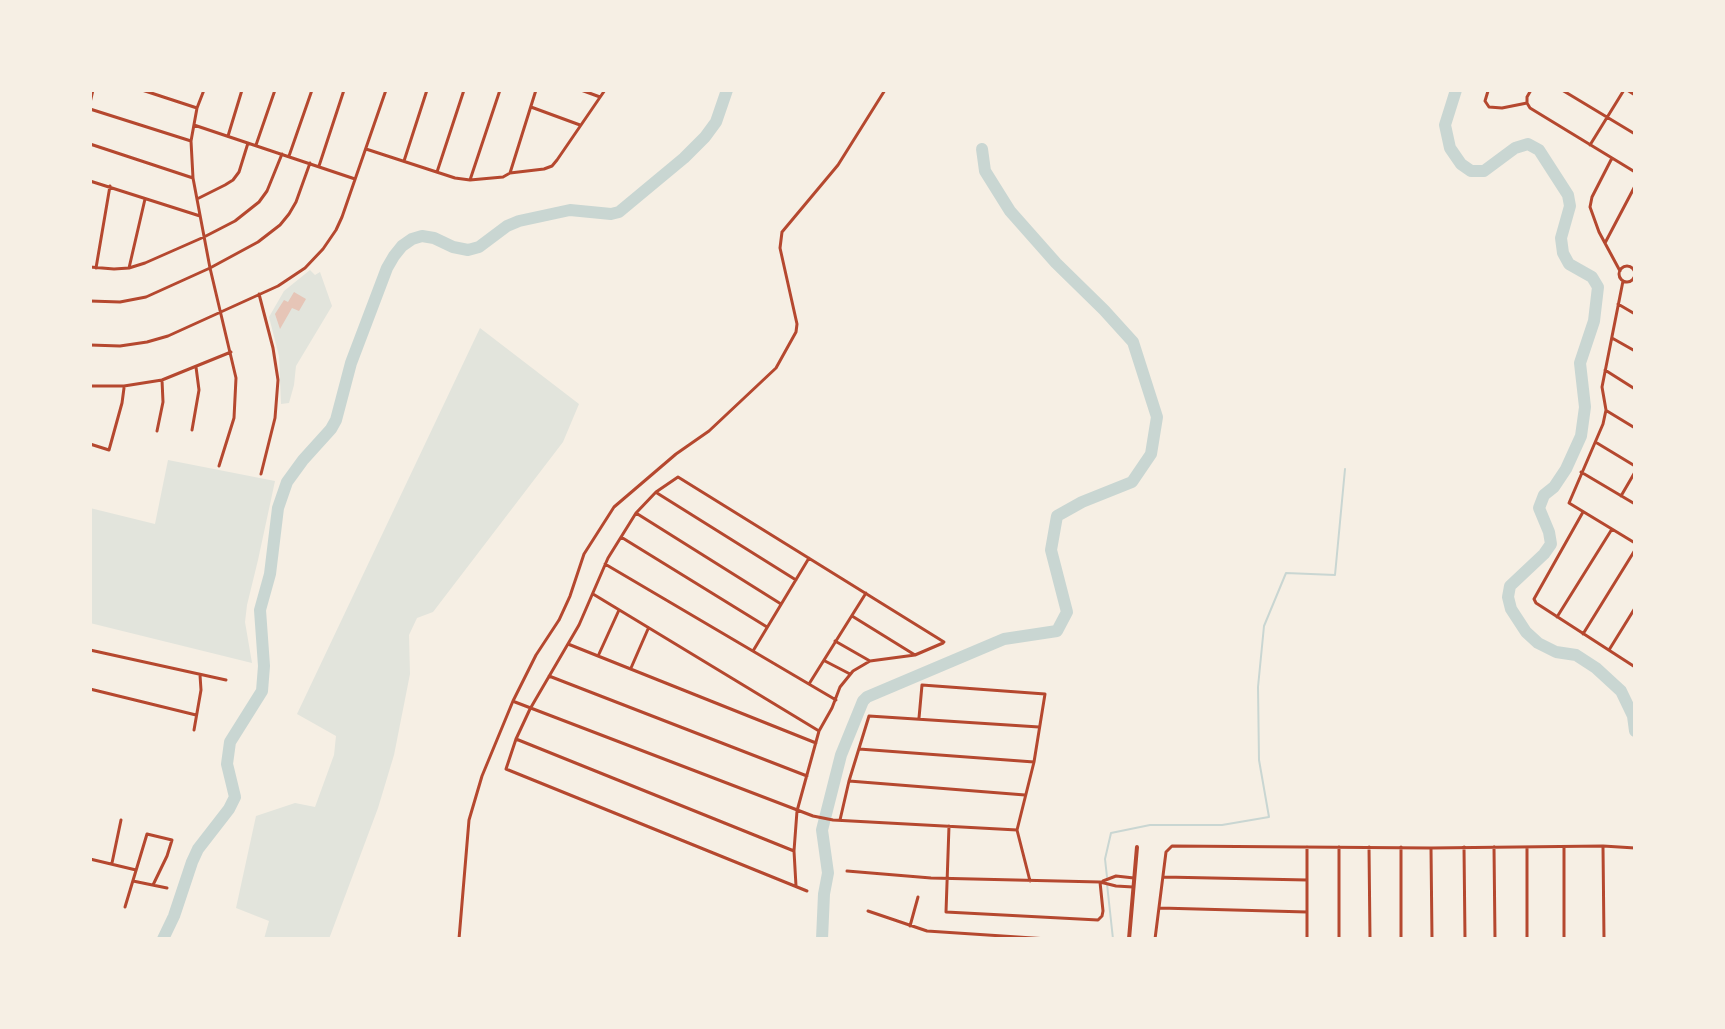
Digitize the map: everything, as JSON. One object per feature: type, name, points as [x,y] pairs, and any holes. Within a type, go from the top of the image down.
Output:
[{"type":"street","points":[[90,103],[93,90]]},
{"type":"street","points":[[142,90],[197,108]]},
{"type":"street","points":[[204,90],[191,141],[193,178],[236,378],[230,432],[219,466]]},
{"type":"street","points":[[228,136],[242,90]]},
{"type":"street","points":[[256,145],[275,90]]},
{"type":"street","points":[[289,156],[312,90]]},
{"type":"street","points":[[319,166],[344,90]]},
{"type":"street","points":[[90,345],[120,346],[158,339],[291,278],[314,260],[342,217],[386,90]]},
{"type":"street","points":[[404,161],[427,90]]},
{"type":"street","points":[[437,172],[464,90]]},
{"type":"street","points":[[470,180],[500,90]]},
{"type":"street","points":[[510,173],[536,90]]},
{"type":"street","points":[[581,90],[600,97]]},
{"type":"street","points":[[366,149],[470,180],[544,169],[552,166],[605,90]]},
{"type":"street","points":[[459,939],[469,820],[482,776],[513,701],[536,655],[559,620],[584,554],[614,507],[676,454],[709,431],[776,368],[796,332],[797,324],[780,248],[782,232],[832,175],[885,90]]},
{"type":"street","points":[[1531,90],[1527,97],[1530,108],[1635,172]]},
{"type":"street","points":[[1562,90],[1635,134]]},
{"type":"street","points":[[1590,145],[1626,90],[1635,95]]},
{"type":"street","points":[[1488,91],[1485,101],[1489,107],[1527,103]]},
{"type":"street","points":[[531,107],[580,125]]},
{"type":"street","points":[[90,109],[191,141]]},
{"type":"street","points":[[194,125],[355,179]]},
{"type":"street","points":[[197,199],[233,180],[239,172],[248,143]]},
{"type":"street","points":[[90,144],[193,178]]},
{"type":"street","points":[[110,186],[93,267],[129,268],[164,256],[235,221],[259,202],[267,191],[282,154]]},
{"type":"street","points":[[1612,158],[1590,207],[1623,281],[1602,387],[1606,410],[1596,442],[1569,503],[1635,543]]},
{"type":"street","points":[[90,301],[120,302],[146,297],[258,242],[280,225],[296,202],[310,163]]},
{"type":"street","points":[[90,181],[200,216]]},
{"type":"street","points":[[1604,244],[1635,186]]},
{"type":"street","points":[[129,268],[145,199]]},
{"type":"street","points":[[1630,267],[1635,259]]},
{"type":"street","points":[[1620,271],[1624,267],[1634,271],[1635,276],[1630,282],[1623,281]]},
{"type":"street","points":[[259,294],[278,380],[275,418],[261,474]]},
{"type":"street","points":[[1618,304],[1635,314]]},
{"type":"street","points":[[1612,338],[1635,351]]},
{"type":"street","points":[[90,386],[124,386],[162,380],[231,352]]},
{"type":"street","points":[[192,430],[199,390],[196,367]]},
{"type":"street","points":[[1605,370],[1635,389]]},
{"type":"street","points":[[157,431],[163,402],[162,380]]},
{"type":"street","points":[[90,444],[109,450],[120,414],[124,386]]},
{"type":"street","points":[[1606,410],[1635,428]]},
{"type":"street","points":[[1596,442],[1635,466]]},
{"type":"street","points":[[1581,472],[1635,504]]},
{"type":"street","points":[[1621,496],[1635,472]]},
{"type":"street","points":[[796,886],[794,851],[797,811],[819,731],[840,687],[850,674],[870,661],[915,655],[944,642],[678,477],[656,492],[636,513],[605,564],[568,644],[530,709],[506,769],[807,891]]},
{"type":"street","points":[[656,492],[796,580]]},
{"type":"street","points":[[1583,512],[1534,599],[1635,666]]},
{"type":"street","points":[[636,513],[781,604]]},
{"type":"street","points":[[1557,617],[1612,529]]},
{"type":"street","points":[[621,537],[767,627]]},
{"type":"street","points":[[1583,634],[1635,550]]},
{"type":"street","points":[[753,651],[809,558]]},
{"type":"street","points":[[605,564],[836,700]]},
{"type":"street","points":[[809,684],[866,593]]},
{"type":"street","points":[[592,594],[819,731]]},
{"type":"street","points":[[1609,650],[1635,608]]},
{"type":"street","points":[[598,655],[619,610]]},
{"type":"street","points":[[852,616],[915,655]]},
{"type":"street","points":[[631,668],[648,629]]},
{"type":"street","points":[[835,641],[870,661]]},
{"type":"street","points":[[568,644],[816,743]]},
{"type":"street","points":[[90,650],[226,680]]},
{"type":"street","points":[[824,660],[850,674]]},
{"type":"street","points":[[194,730],[201,690],[200,675]]},
{"type":"street","points":[[549,676],[807,776]]},
{"type":"street","points":[[919,718],[922,685],[1045,694],[1034,762],[1017,830],[1030,881]]},
{"type":"street","points":[[90,689],[196,715]]},
{"type":"street","points":[[513,701],[813,816],[833,820],[1017,830]]},
{"type":"street","points":[[840,820],[869,716],[1039,727]]},
{"type":"street","points":[[516,739],[794,851]]},
{"type":"street","points":[[859,749],[1034,762]]},
{"type":"street","points":[[849,781],[1025,795]]},
{"type":"street","points":[[111,864],[121,820]]},
{"type":"street","points":[[949,826],[946,912],[1098,920],[1102,916],[1100,882]]},
{"type":"street","points":[[125,907],[147,834],[172,840],[153,885]]},
{"type":"street","points":[[1155,939],[1166,852],[1172,846],[1635,848]]},
{"type":"street","points":[[1564,846],[1564,939]]},
{"type":"street","points":[[1603,846],[1604,939]]},
{"type":"street","points":[[1129,939],[1137,847]]},
{"type":"street","points":[[1307,847],[1307,939]]},
{"type":"street","points":[[1339,847],[1339,939]]},
{"type":"street","points":[[1369,847],[1370,939]]},
{"type":"street","points":[[1401,847],[1401,939]]},
{"type":"street","points":[[1464,847],[1465,939]]},
{"type":"street","points":[[1494,847],[1495,939]]},
{"type":"street","points":[[1527,847],[1527,939]]},
{"type":"street","points":[[1431,848],[1432,939]]},
{"type":"street","points":[[90,859],[136,870]]},
{"type":"street","points":[[847,871],[931,878],[1100,882],[1133,887]]},
{"type":"street","points":[[1100,882],[1116,876],[1134,878]]},
{"type":"street","points":[[1164,877],[1307,880]]},
{"type":"street","points":[[133,881],[167,888]]},
{"type":"street","points":[[910,926],[918,897]]},
{"type":"street","points":[[1160,908],[1307,912]]},
{"type":"street","points":[[868,911],[930,932],[1048,939]]},
{"type":"shaded area","points":[[310,270],[315,275],[320,272],[332,306],[296,366],[289,403],[281,404],[279,356],[269,317],[284,291]]},
{"type":"shaded area","points":[[480,328],[579,404],[563,442],[433,612],[417,618],[409,635],[410,674],[394,755],[378,808],[329,939],[264,939],[269,921],[236,908],[256,816],[295,803],[315,807],[334,755],[336,736],[297,714]]},
{"type":"shaded area","points":[[168,460],[275,481],[247,605],[245,622],[252,663],[90,623],[90,508],[155,524]]},
{"type":"building","points":[[294,292],[306,299],[299,311],[292,308],[280,329],[275,314]]},
{"type":"waterway","points":[[163,939],[198,849],[235,797],[227,764],[230,742],[262,691],[264,666],[260,610],[270,574],[278,508],[287,482],[336,420],[351,363],[394,256],[402,246],[422,236],[468,250],[479,247],[519,221],[570,210],[619,212],[705,137],[716,122],[727,90]]},
{"type":"waterway","points":[[1456,90],[1445,125],[1450,148],[1461,164],[1471,171],[1484,171],[1515,148],[1528,144],[1539,150],[1568,195],[1570,206],[1561,238],[1563,253],[1569,264],[1592,277],[1598,287],[1594,321],[1580,363],[1585,407],[1581,436],[1566,469],[1554,487],[1544,495],[1539,508],[1551,544],[1510,586],[1508,597],[1511,609],[1526,632],[1538,643],[1556,652],[1576,655],[1621,691],[1633,716],[1635,731]]},
{"type":"waterway","points":[[822,939],[828,873],[822,830],[841,755],[863,701],[1004,639],[1057,631],[1067,612],[1051,550],[1057,516],[1082,502],[1132,482],[1151,454],[1157,417],[1133,342],[1010,211],[985,171],[982,149]]},
{"type":"waterway","points":[[1107,877],[1105,859],[1111,833],[1150,825],[1222,825],[1269,817],[1259,760],[1258,687],[1264,626],[1286,573],[1335,575],[1345,469]]},
{"type":"waterway","points":[[1107,884],[1113,939]]}]
